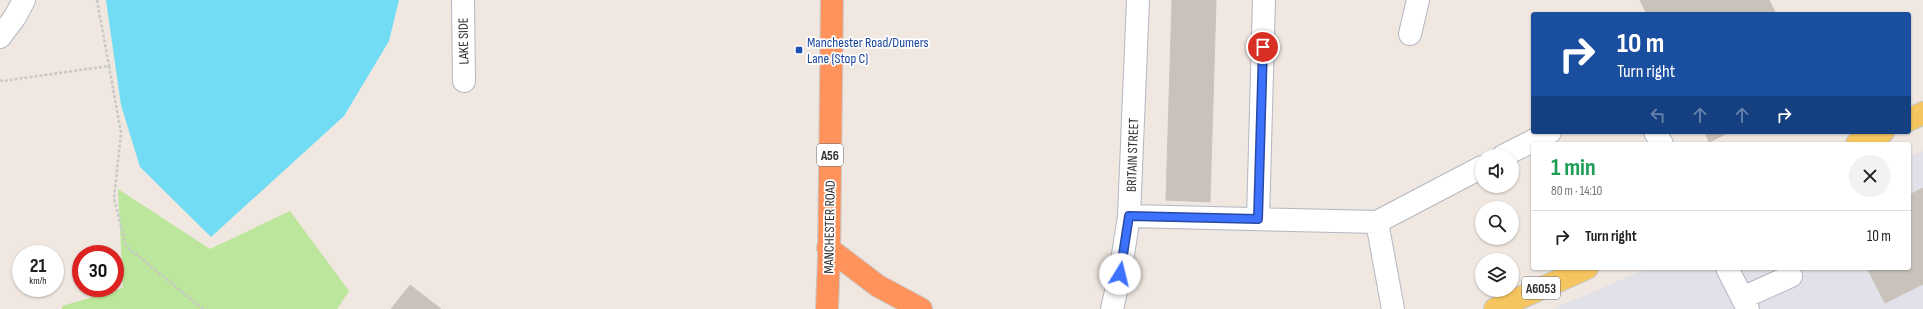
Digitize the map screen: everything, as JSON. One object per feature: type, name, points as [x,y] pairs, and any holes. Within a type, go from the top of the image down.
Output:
[{"type":"highway","name":"MANCHESTER ROAD","points":[[827,309],[832,0]]},
{"type":"highway","points":[[828,248],[878,286],[921,309]]},
{"type":"main road","points":[[1911,119],[1923,113]]},
{"type":"main road","points":[[1862,142],[1879,134]]},
{"type":"main road","name":"A6053","points":[[1495,309],[1583,270]]},
{"type":"street","points":[[0,37],[15,17],[24,0]]},
{"type":"street","name":"LAKE SIDE","points":[[463,0],[464,81]]},
{"type":"street","name":"BRITAIN STREET","points":[[1112,309],[1120,274],[1129,216],[1138,0]]},
{"type":"street","points":[[1258,219],[1264,0]]},
{"type":"street","points":[[1410,34],[1418,0]]},
{"type":"street","points":[[1517,149],[1546,134]]},
{"type":"street","points":[[1129,216],[1377,222],[1475,171]]},
{"type":"street","points":[[1377,222],[1393,309]]},
{"type":"street","points":[[1728,270],[1745,303],[1791,276]]},
{"type":"path","points":[[97,0],[121,133],[114,198],[126,246],[203,309]]},
{"type":"path","points":[[0,80],[2,81],[109,66]]},
{"type":"shaded area","points":[[1923,151],[1923,309],[1553,309],[1644,270],[1911,270],[1911,156]]},
{"type":"green space","points":[[118,189],[210,249],[290,211],[349,291],[337,309],[62,309],[62,306],[92,297],[124,297],[124,245],[121,245]]},
{"type":"water","points":[[106,0],[399,0],[389,41],[344,116],[211,237],[140,167],[121,105]]},
{"type":"building","points":[[1172,0],[1216,0],[1210,202],[1166,200]]},
{"type":"building","points":[[1640,0],[1769,0],[1775,12],[1646,12]]},
{"type":"building","points":[[1706,134],[1726,134],[1709,142]]},
{"type":"building","points":[[1923,188],[1923,284],[1885,303],[1868,270],[1911,270],[1911,194]]},
{"type":"building","points":[[410,285],[441,309],[391,309]]},
{"type":"place","name":"Manchester Road/Dumers Lane (Stop C)","points":[[799,50]]},
{"type":"route","points":[[1120,274],[1129,216],[1258,219],[1263,47]]}]
